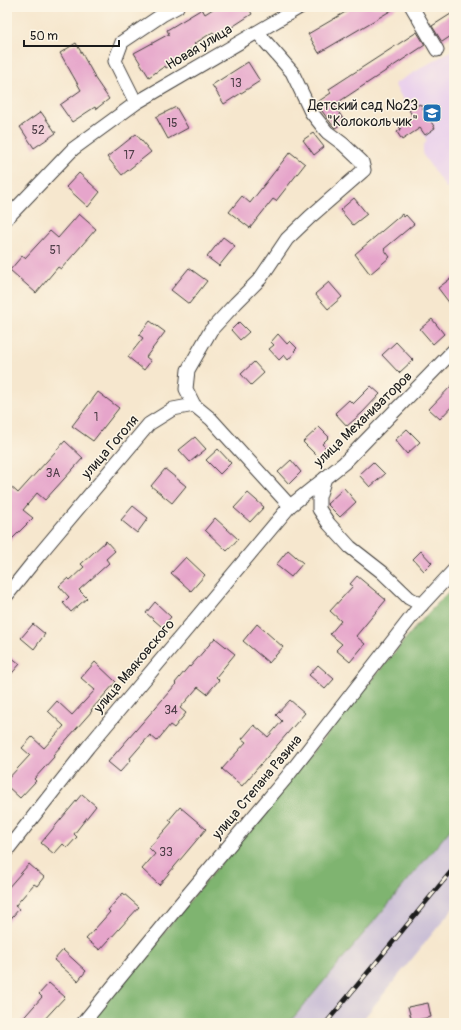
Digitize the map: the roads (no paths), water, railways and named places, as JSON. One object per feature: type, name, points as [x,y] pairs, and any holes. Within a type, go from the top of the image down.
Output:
[{"type":"street","points":[[136,103],[115,61],[122,42],[162,15],[177,7]]},
{"type":"street","name":"Новая улица","points":[[7,218],[73,149],[136,103],[257,32],[279,12],[300,7]]},
{"type":"street","points":[[412,7],[437,50]]},
{"type":"street","points":[[257,32],[292,72],[311,112],[327,132],[343,144],[362,162],[364,170],[287,239],[260,279],[211,330],[188,370],[186,389],[194,405],[210,419],[290,506]]},
{"type":"street","name":"улица Механизаторов","points":[[290,506],[344,463],[454,350]]},
{"type":"street","name":"улица Гоголя","points":[[7,595],[149,424],[173,409],[194,405]]},
{"type":"street","points":[[325,478],[319,497],[319,509],[330,524],[350,547],[382,572],[410,598],[422,605]]},
{"type":"street","name":"улица Маяковского","points":[[7,850],[93,741],[290,506]]},
{"type":"street","name":"улица Степана Разина","points":[[83,1023],[180,904],[286,778],[422,605],[454,570]]},
{"type":"railway","points":[[326,1023],[454,868]]},
{"type":"place","name":"Детский сад №23 \"Колокольчик\"","points":[[432,113]]}]
